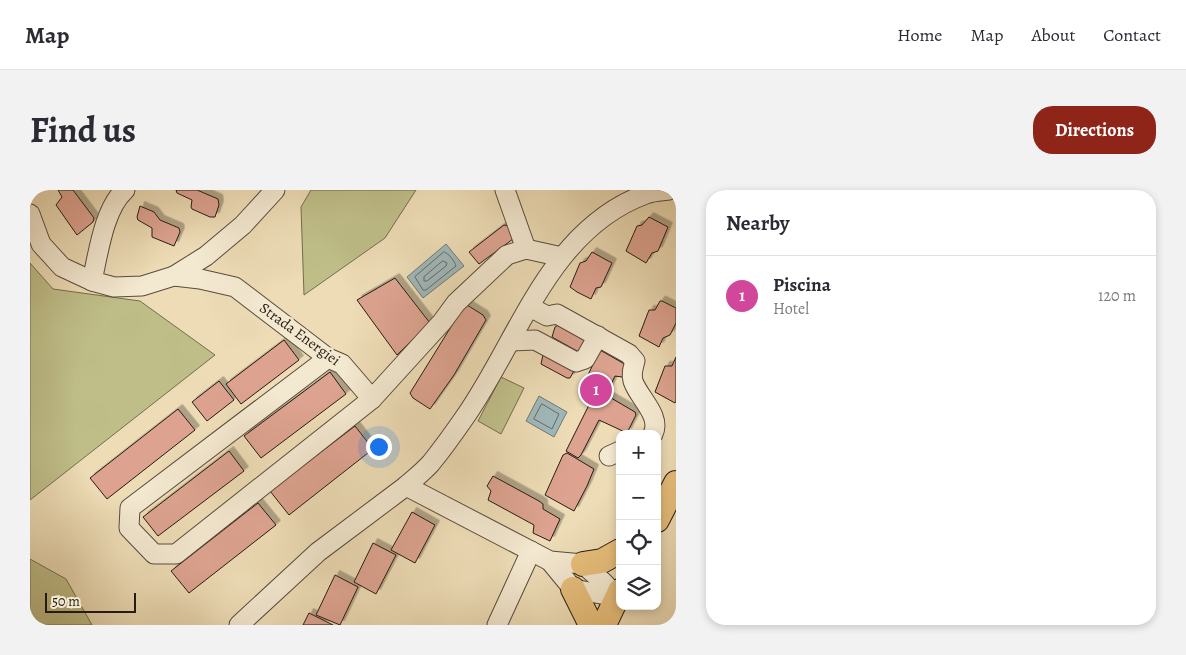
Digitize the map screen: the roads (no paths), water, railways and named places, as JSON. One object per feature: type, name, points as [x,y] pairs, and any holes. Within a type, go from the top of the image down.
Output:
[{"type":"main road","points":[[661,512],[676,483]]},
{"type":"main road","points":[[583,564],[602,561],[616,553]]},
{"type":"main road","points":[[572,588],[592,625]]},
{"type":"main road","points":[[604,625],[616,598]]},
{"type":"street","points":[[92,281],[106,220],[125,190]]},
{"type":"street","points":[[174,276],[206,256],[243,225],[275,190]]},
{"type":"street","points":[[505,190],[526,249]]},
{"type":"street","points":[[243,624],[318,552],[406,486],[430,464],[468,413],[530,306],[562,257],[575,241],[593,224],[610,212],[648,193],[669,190]]},
{"type":"street","name":"Strada Energiei","points":[[30,214],[41,244],[62,267],[92,281],[114,287],[142,286],[174,276],[200,279],[235,287],[328,358],[342,364],[372,399]]},
{"type":"street","points":[[328,358],[130,508],[129,528],[154,554],[176,554],[372,399],[442,322],[456,303],[507,255],[526,249],[562,257]]},
{"type":"street","points":[[530,306],[546,316],[557,314],[630,354],[635,361],[632,374],[633,382],[652,414],[655,424],[653,430]]},
{"type":"street","points":[[535,340],[546,316]]},
{"type":"street","points":[[511,341],[535,340],[576,362],[585,359],[598,336]]},
{"type":"street","points":[[406,486],[550,561],[583,564],[616,592]]},
{"type":"street","points":[[497,625],[531,551]]},
{"type":"street","points":[[550,561],[572,588],[593,594],[616,594]]},
{"type":"water","points":[[446,244],[464,266],[423,298],[407,277]]},
{"type":"water","points":[[539,396],[567,412],[554,437],[526,421]]},
{"type":"place","name":"Piscina","points":[[596,390]]}]
